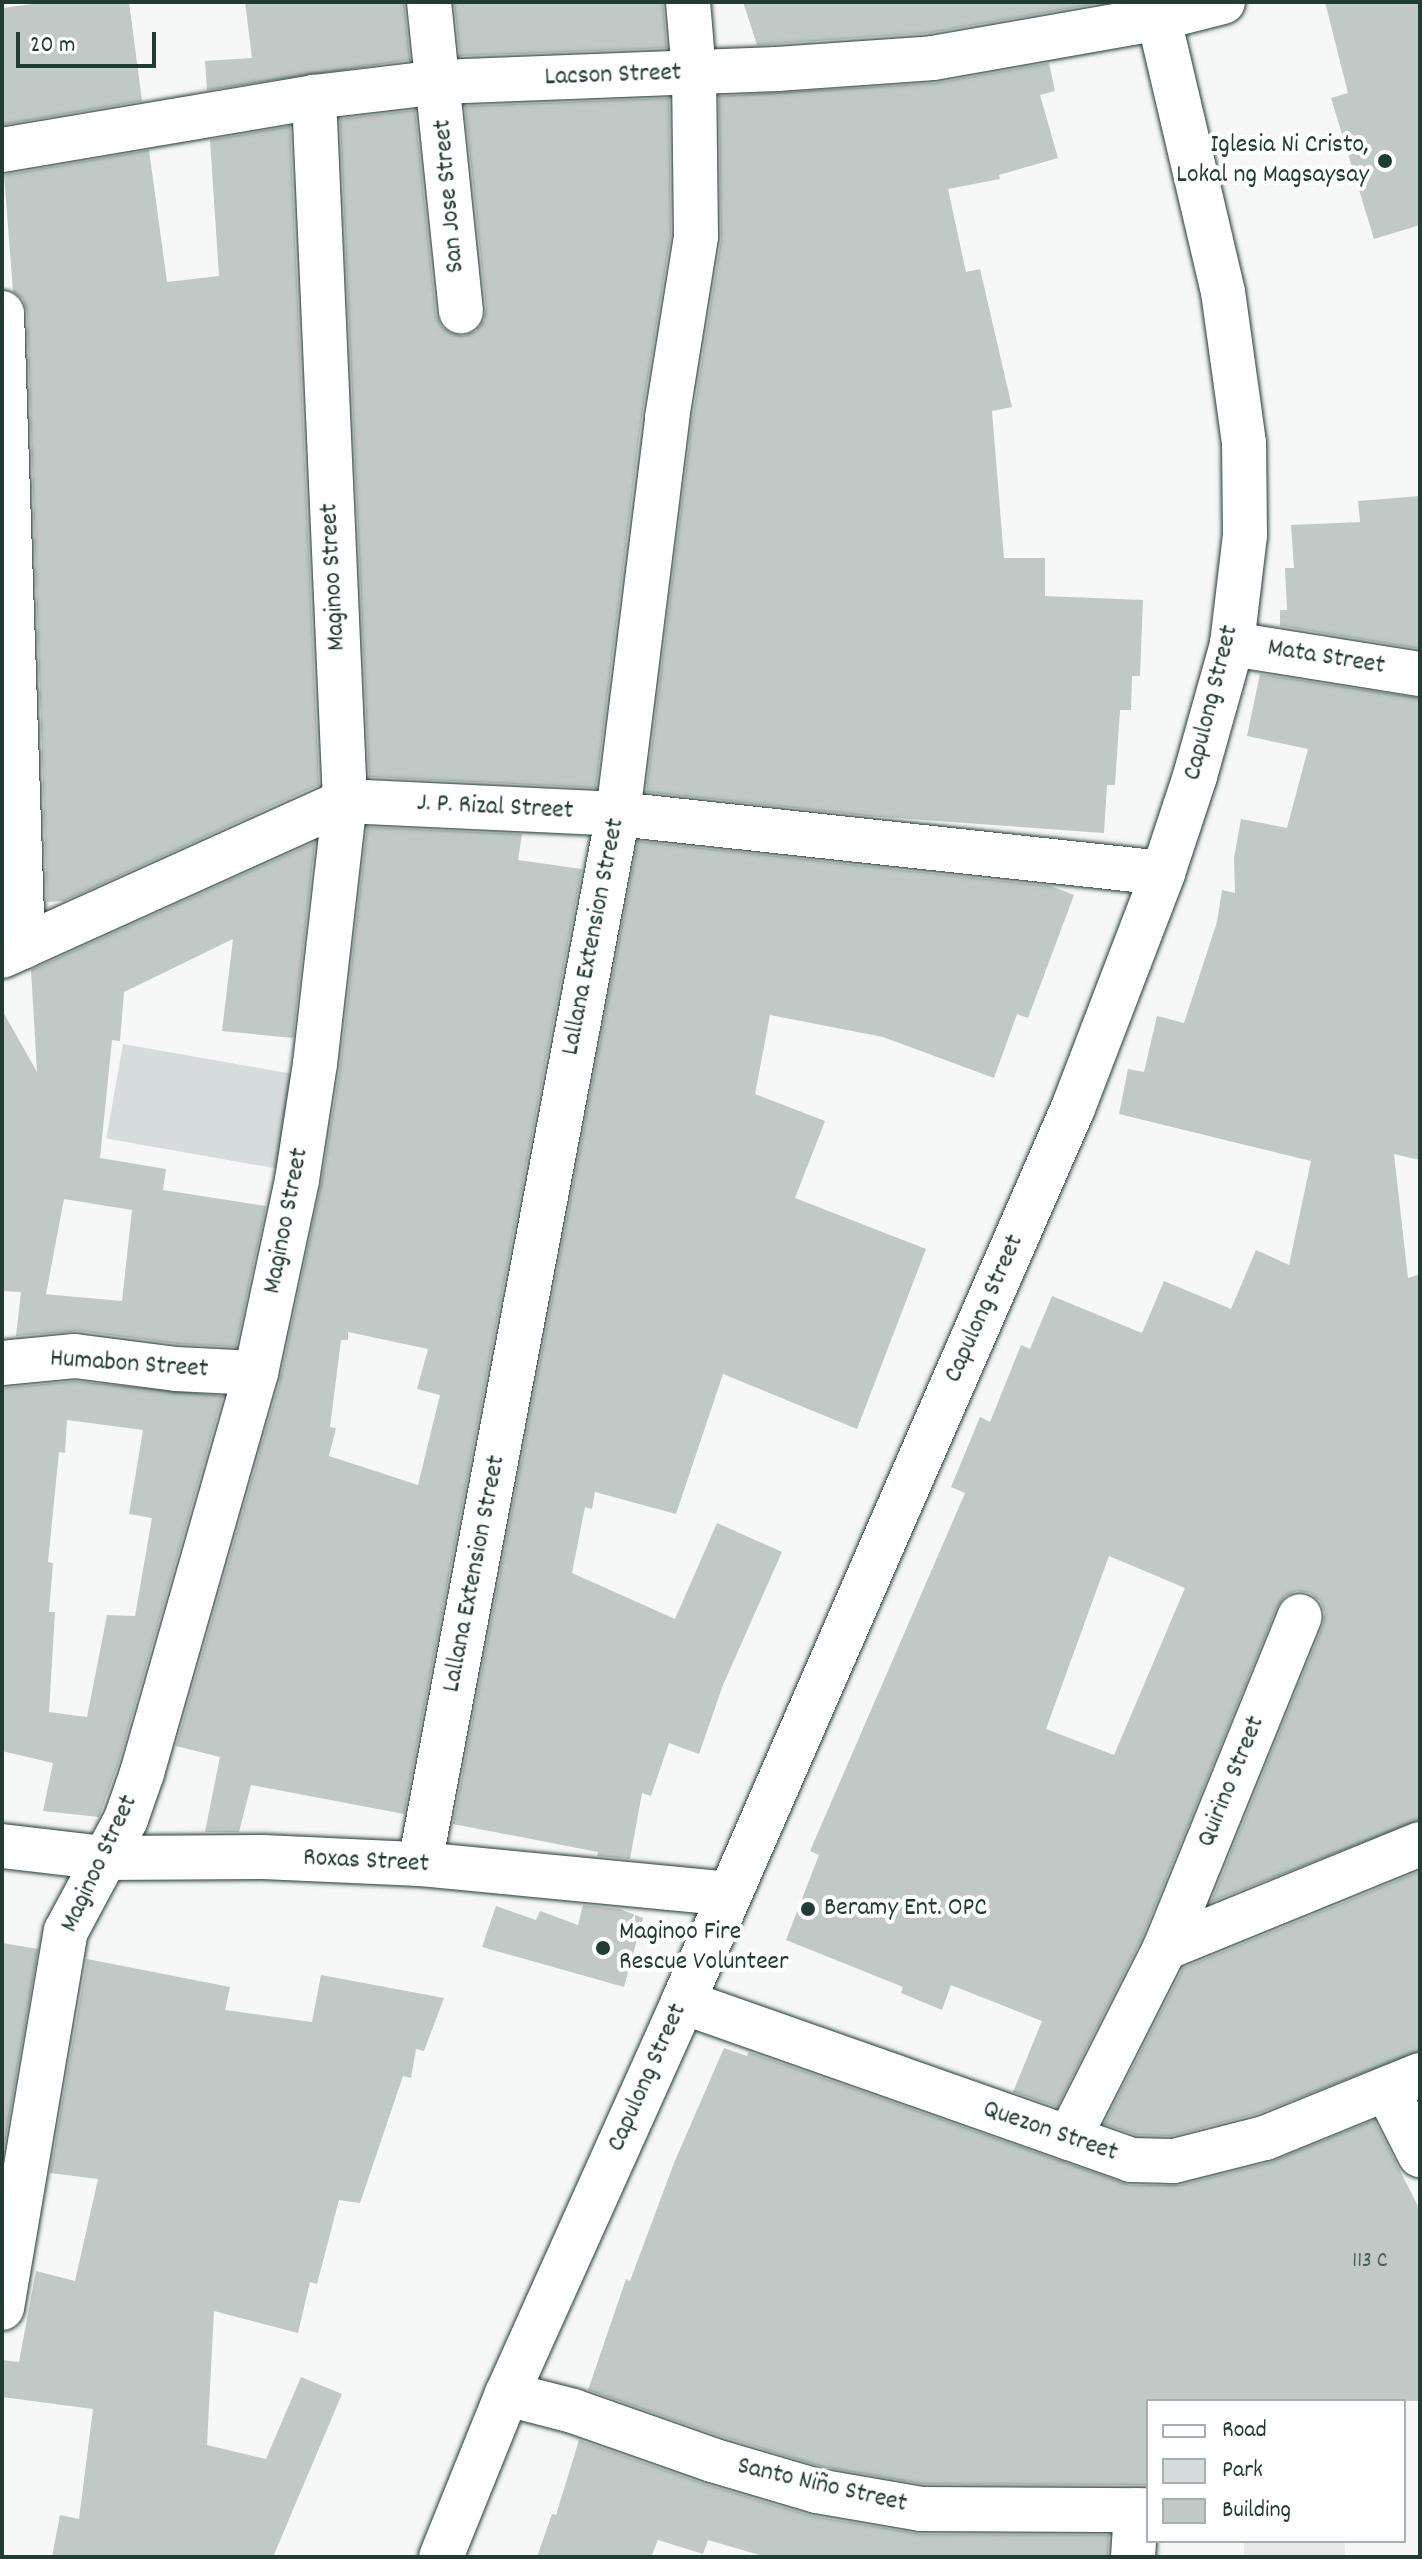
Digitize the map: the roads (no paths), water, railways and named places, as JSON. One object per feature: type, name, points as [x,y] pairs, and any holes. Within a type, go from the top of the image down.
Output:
[{"type":"street","name":"San Jose Street","points":[[429,2],[461,311]]},
{"type":"street","name":"Lallana Extension Street","points":[[420,1864],[618,814],[667,418],[696,236],[694,73],[688,2]]},
{"type":"street","name":"Lacson Street","points":[[2,150],[314,97],[439,82],[694,73],[933,58],[1158,10],[1223,2]]},
{"type":"street","name":"Capulong Street","points":[[441,2557],[507,2394],[683,2002],[1073,1108],[1163,873],[1195,776],[1232,644],[1245,535],[1244,443],[1223,292],[1158,10]]},
{"type":"street","name":"Maginoo Street","points":[[2,2308],[66,1931],[126,1819],[142,1773],[256,1373],[297,1180],[315,1064],[345,801],[314,97]]},
{"type":"street","points":[[2,313],[13,951]]},
{"type":"street","name":"Mata Street","points":[[1232,644],[1339,658],[1420,674]]},
{"type":"street","name":"J. P. Rizal Street","points":[[13,951],[345,801],[618,814],[1163,873]]},
{"type":"street","name":"Humabon Street","points":[[2,1363],[75,1356],[176,1369],[256,1373]]},
{"type":"street","name":"Quirino Street","points":[[1069,2138],[1165,1948],[1300,1616]]},
{"type":"street","points":[[1165,1948],[1420,1844]]},
{"type":"street","name":"Roxas Street","points":[[2,1846],[104,1858],[263,1857],[420,1864],[729,1894]]},
{"type":"street","name":"Quezon Street","points":[[683,2002],[1131,2160],[1174,2161],[1265,2138],[1404,2083]]},
{"type":"street","points":[[1404,2083],[1420,2155]]},
{"type":"street","name":"Santo Niño Street","points":[[507,2394],[573,2411],[712,2460],[817,2491],[921,2509],[1142,2510]]},
{"type":"street","points":[[1133,2557],[1142,2510]]},
{"type":"place","name":"Iglesia Ni Cristo, Lokal ng Magsaysay","points":[[1385,161]]},
{"type":"place","name":"Beramy Ent. OPC","points":[[808,1909]]},
{"type":"place","name":"Maginoo Fire Rescue Volunteer","points":[[603,1948]]}]
